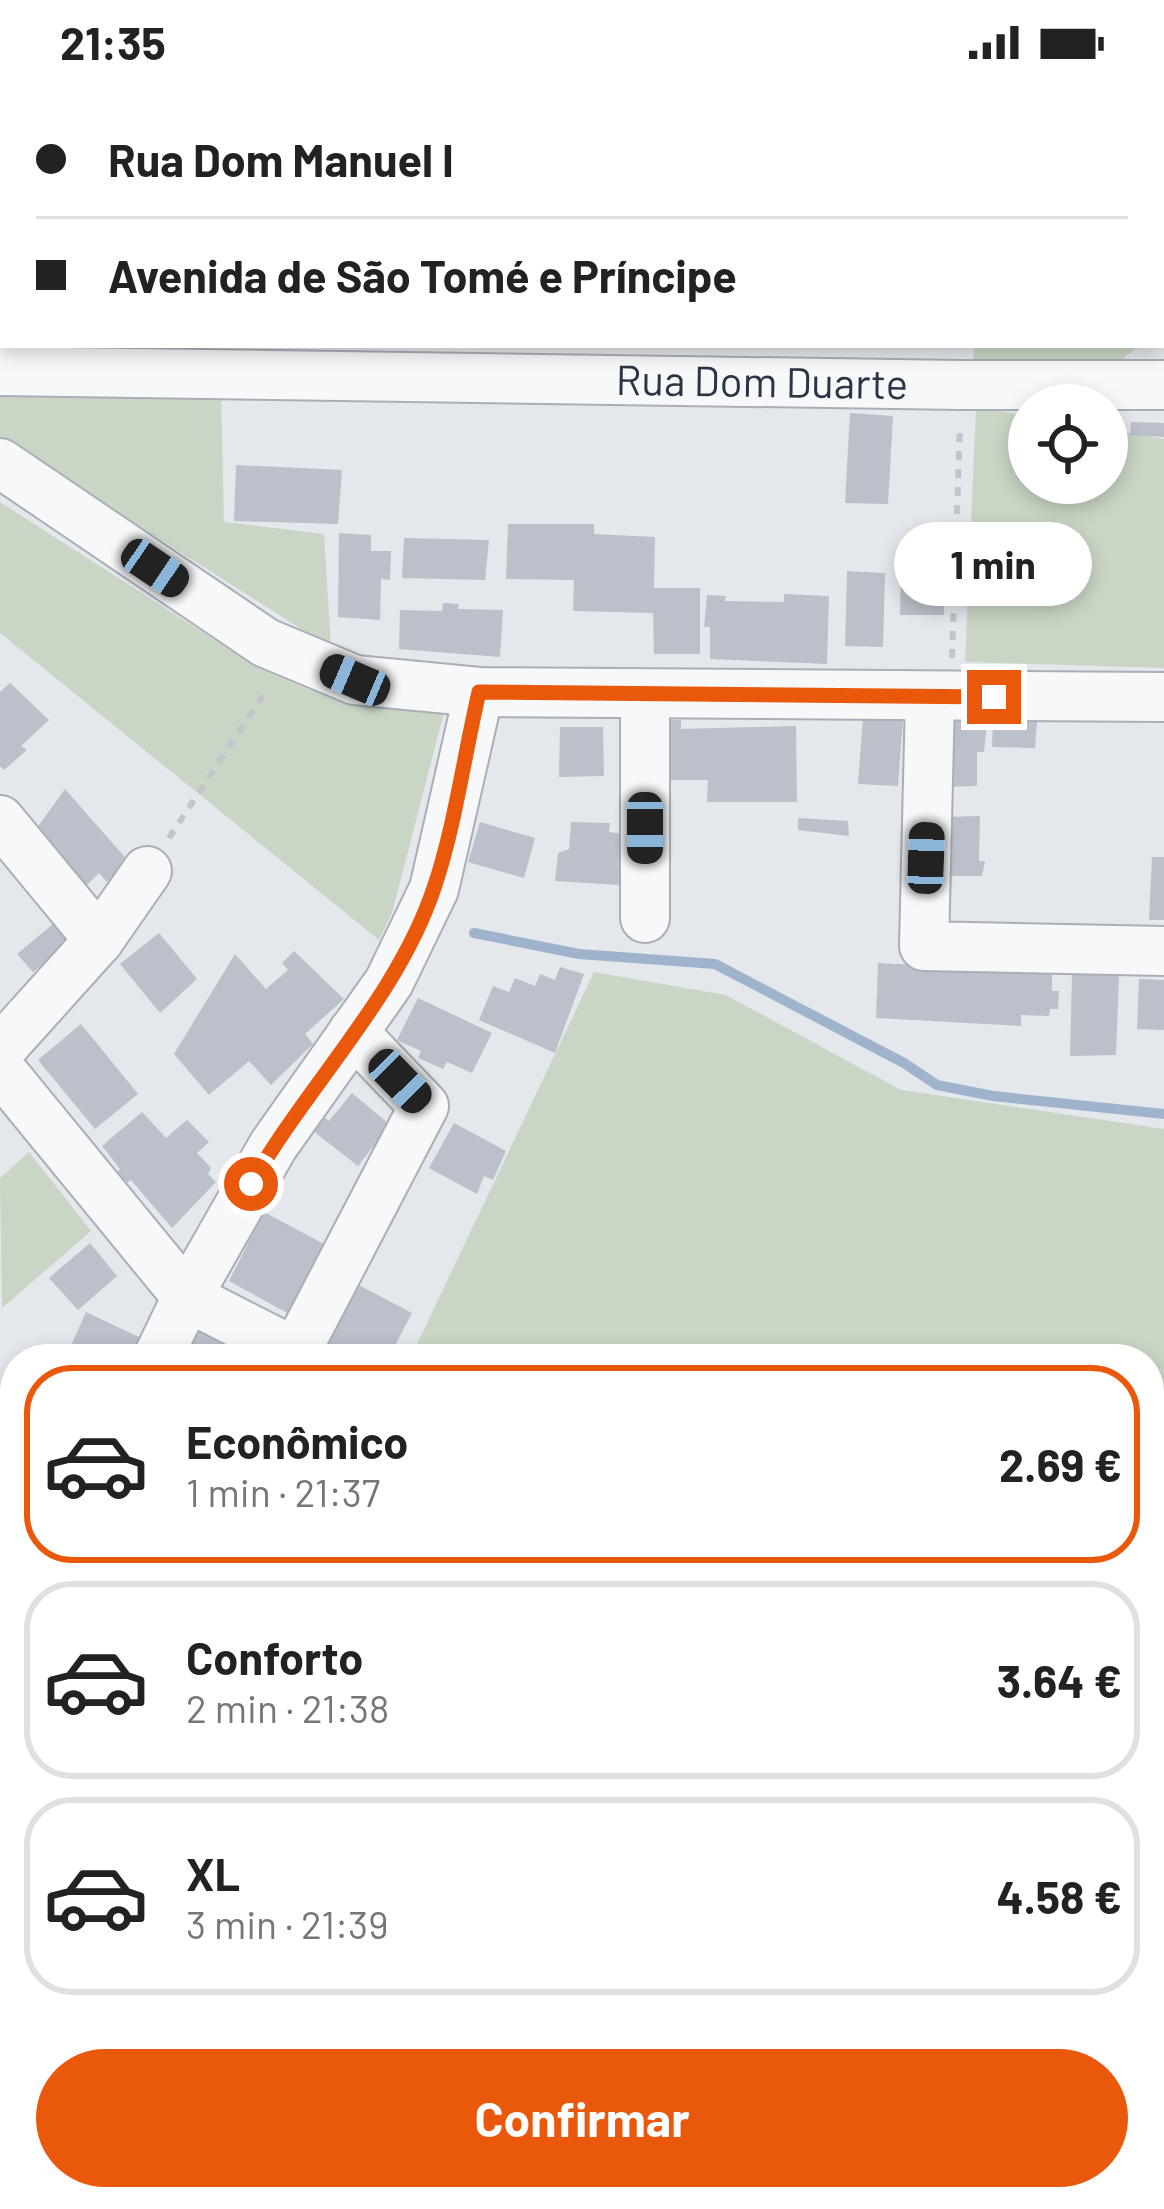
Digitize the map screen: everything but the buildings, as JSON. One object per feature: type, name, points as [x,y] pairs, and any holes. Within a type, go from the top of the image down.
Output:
[{"type":"street","name":"Rua Dom Duarte","points":[[0,371],[1164,385]]},
{"type":"street","points":[[0,463],[266,643],[355,680],[479,692],[1164,697]]},
{"type":"street","points":[[164,1344],[273,1146],[388,982],[434,890],[479,692]]},
{"type":"street","points":[[645,694],[645,918]]},
{"type":"street","points":[[940,698],[924,946],[1164,951]]},
{"type":"street","points":[[0,820],[99,940]]},
{"type":"street","points":[[0,1051],[99,940],[147,871]]},
{"type":"street","points":[[300,1344],[424,1106],[353,1032]]},
{"type":"street","points":[[0,1069],[187,1297],[274,1344]]},
{"type":"path","points":[[940,698],[961,386]]},
{"type":"path","points":[[147,871],[291,653]]},
{"type":"green space","points":[[974,348],[1136,348],[1111,369],[973,369]]},
{"type":"green space","points":[[0,391],[221,393],[224,522],[324,534],[331,648],[0,437]]},
{"type":"green space","points":[[976,407],[1008,412],[1008,504],[1128,504],[1128,433],[1164,439],[1164,668],[965,662]]},
{"type":"green space","points":[[0,502],[260,669],[310,690],[445,709],[392,913],[379,940],[0,633]]},
{"type":"green space","points":[[594,972],[726,995],[901,1090],[1164,1129],[1164,1344],[417,1344]]},
{"type":"green space","points":[[29,1152],[91,1231],[2,1308],[0,1178]]},
{"type":"waterway","points":[[474,933],[579,954],[715,964],[937,1085],[993,1096],[1164,1114]]},
{"type":"route","points":[[251,1184],[388,982],[434,890],[479,692],[994,697]]}]
